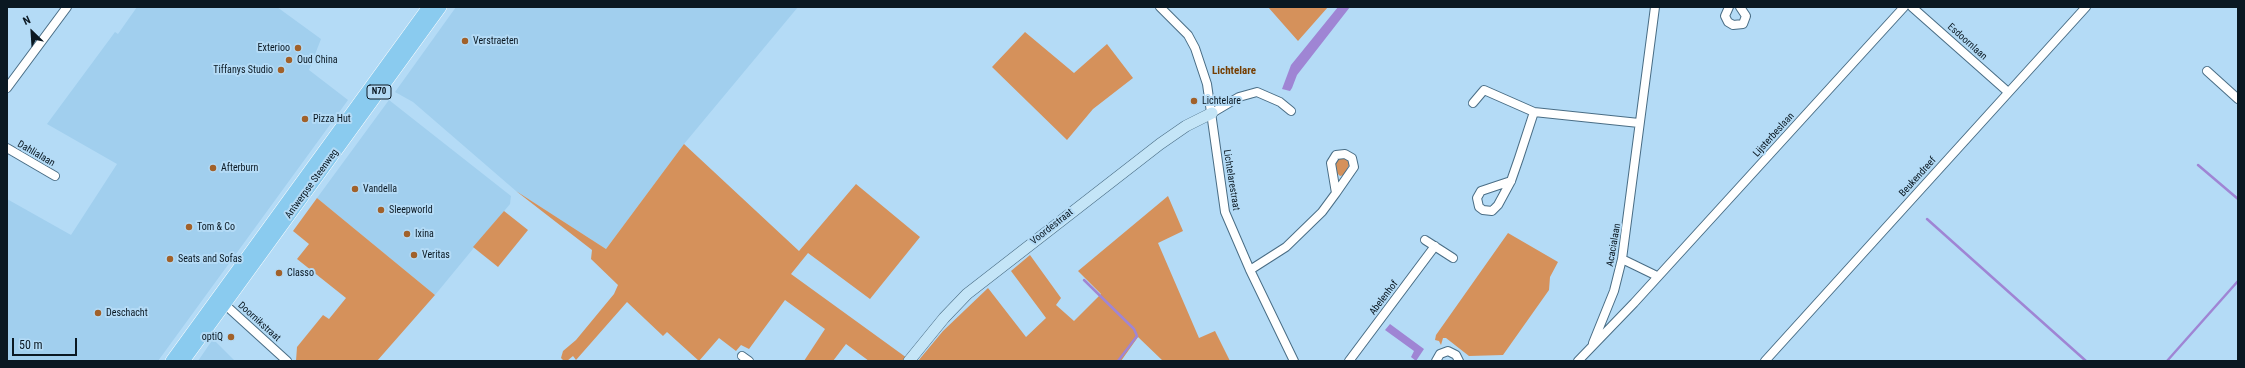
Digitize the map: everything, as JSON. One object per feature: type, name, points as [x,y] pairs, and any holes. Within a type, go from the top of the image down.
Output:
[{"type":"main road","name":"Antwerpse Steenweg","points":[[183,361],[221,301],[429,7]]},
{"type":"main road","name":"Antwerpse Steenweg","points":[[172,361],[221,301],[440,7]]},
{"type":"street","points":[[7,88],[67,7]]},
{"type":"street","name":"Lichtelarestraat","points":[[1160,7],[1188,36],[1195,48],[1207,84],[1225,212],[1250,270],[1294,361]]},
{"type":"street","name":"Acacialaan","points":[[1578,361],[1592,347],[1614,291],[1622,259],[1655,7]]},
{"type":"street","points":[[1729,7],[1725,16],[1728,22],[1734,25],[1743,24],[1746,16],[1740,7]]},
{"type":"street","name":"Lijsterbeslaan","points":[[1592,347],[1904,7]]},
{"type":"street","name":"Esdoornlaan","points":[[1912,7],[2008,92]]},
{"type":"street","name":"Beukendreef","points":[[1766,361],[2086,7]]},
{"type":"street","points":[[2208,72],[2238,99]]},
{"type":"street","points":[[1473,103],[1484,90],[1534,112],[1639,123]]},
{"type":"street","points":[[1212,113],[1239,97],[1257,92],[1280,102],[1291,111]]},
{"type":"street","points":[[1510,181],[1534,112]]},
{"type":"street","name":"Voordestraat","points":[[909,361],[944,318],[973,289],[1160,144],[1186,126],[1212,113]]},
{"type":"street","name":"Dahlialaan","points":[[7,148],[55,176]]},
{"type":"street","points":[[1250,270],[1286,246],[1304,231],[1336,193]]},
{"type":"street","points":[[1425,240],[1453,258]]},
{"type":"street","name":"Abelenhof","points":[[1349,361],[1435,246]]},
{"type":"street","points":[[1622,259],[1658,276]]},
{"type":"street","name":"Doornikstraat","points":[[221,301],[287,361]]},
{"type":"street","points":[[1436,361],[1440,354],[1448,351],[1456,354],[1459,361]]},
{"type":"street","points":[[742,356],[749,361]]},
{"type":"shaded area","points":[[137,7],[277,7],[321,39],[309,70],[348,100],[158,361],[7,361],[7,199],[71,235],[117,164],[47,124],[115,32],[118,34]]},
{"type":"shaded area","points":[[456,7],[798,7],[684,144],[606,249],[516,191],[413,102],[395,92]]},
{"type":"shaded area","points":[[1268,7],[1328,7],[1298,41]]},
{"type":"shaded area","points":[[1338,7],[1350,7],[1297,75],[1290,91],[1282,89],[1291,65]]},
{"type":"shaded area","points":[[1025,32],[1074,73],[1107,44],[1133,78],[1093,109],[1067,140],[992,67]]},
{"type":"shaded area","points":[[389,100],[511,196],[510,204],[435,295],[317,198]]},
{"type":"shaded area","points":[[684,144],[799,251],[856,184],[920,237],[870,299],[808,253],[791,274],[907,358],[905,361],[869,361],[846,344],[833,361],[804,361],[825,329],[785,300],[749,349],[741,345],[736,351],[719,338],[699,361],[667,332],[663,336],[627,302],[576,360],[573,356],[567,361],[564,361],[561,358],[563,351],[576,340],[614,294],[618,285],[591,259],[592,250],[516,191],[606,249]]},
{"type":"shaded area","points":[[1341,156],[1348,159],[1350,163],[1344,175],[1340,176],[1336,172],[1335,161]]},
{"type":"shaded area","points":[[1168,196],[1183,231],[1158,243],[1199,338],[1215,331],[1230,361],[1163,361],[1138,337],[1121,361],[918,361],[943,331],[988,288],[1026,337],[1046,318],[1011,271],[1030,255],[1061,298],[1056,305],[1074,321],[1101,294],[1078,271]]},
{"type":"shaded area","points":[[317,198],[435,295],[377,361],[296,361],[297,347],[323,315],[329,319],[346,298],[297,259],[309,244],[293,231]]},
{"type":"shaded area","points":[[504,211],[528,230],[498,267],[473,247]]},
{"type":"shaded area","points":[[1508,233],[1558,262],[1550,277],[1549,290],[1503,355],[1469,356],[1446,338],[1443,338],[1441,345],[1439,341],[1435,340],[1436,335]]},
{"type":"shaded area","points":[[1390,324],[1424,349],[1416,361],[1411,357],[1414,351],[1385,330]]},
{"type":"shaded area","points":[[213,339],[235,361],[198,361]]},
{"type":"waterway","points":[[2198,165],[2238,199]]},
{"type":"waterway","points":[[1927,219],[2086,361]]},
{"type":"waterway","points":[[1084,280],[1134,329],[1137,336],[1118,361]]},
{"type":"waterway","points":[[2167,361],[2238,281]]},
{"type":"place","name":"Verstraeten","points":[[465,41]]},
{"type":"place","name":"Exterioo","points":[[298,48]]},
{"type":"place","name":"Oud China","points":[[289,60]]},
{"type":"place","name":"Tiffanys Studio","points":[[281,70]]},
{"type":"place","name":"Lichtelare","points":[[1194,101]]},
{"type":"place","name":"Pizza Hut","points":[[305,119]]},
{"type":"place","name":"Afterburn","points":[[213,168]]},
{"type":"place","name":"Vandella","points":[[355,189]]},
{"type":"place","name":"Sleepworld","points":[[381,210]]},
{"type":"place","name":"Tom & Co","points":[[189,227]]},
{"type":"place","name":"Ixina","points":[[407,234]]},
{"type":"place","name":"Veritas","points":[[414,255]]},
{"type":"place","name":"Seats and Sofas","points":[[170,259]]},
{"type":"place","name":"Classo","points":[[279,273]]},
{"type":"place","name":"Deschacht","points":[[98,313]]},
{"type":"place","name":"optiQ","points":[[231,337]]},
{"type":"district","name":"Lichtelare","points":[[1234,71]]}]
